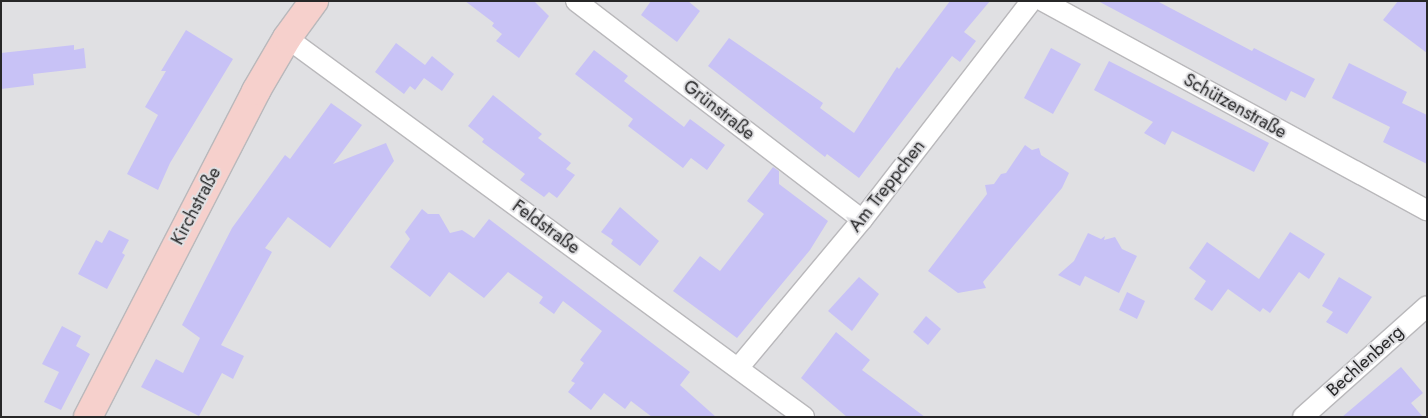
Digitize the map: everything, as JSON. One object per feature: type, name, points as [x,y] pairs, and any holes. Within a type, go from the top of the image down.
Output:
[{"type":"street","name":"Kirchstraße","points":[[88,417],[287,38],[314,1]]},
{"type":"street","name":"Grünstraße","points":[[576,1],[862,220]]},
{"type":"street","name":"Am Treppchen","points":[[739,367],[862,220],[1031,1]]},
{"type":"street","name":"Schützenstraße","points":[[1043,1],[1427,210]]},
{"type":"street","name":"Feldstraße","points":[[287,38],[739,367],[804,417]]},
{"type":"street","name":"Bechlenberg","points":[[1303,417],[1427,306]]},
{"type":"building","points":[[465,1],[534,1],[549,16],[519,58],[496,41],[502,34],[492,26],[494,23]]},
{"type":"building","points":[[651,1],[688,1],[700,11],[677,42],[641,15]]},
{"type":"building","points":[[950,1],[990,1],[964,32],[976,41],[960,62],[952,56],[859,178],[827,154],[825,157],[708,66],[729,38],[823,103],[820,108],[854,133],[897,67],[899,69]]},
{"type":"building","points":[[1098,1],[1157,1],[1252,51],[1254,48],[1315,79],[1305,98],[1291,91],[1286,101]]},
{"type":"building","points":[[1398,1],[1427,1],[1427,53],[1383,20]]},
{"type":"building","points":[[186,30],[233,59],[170,163],[158,190],[127,174],[158,115],[145,107],[166,71],[161,71]]},
{"type":"building","points":[[396,43],[425,65],[432,56],[454,74],[442,91],[424,78],[415,90],[410,86],[404,94],[375,72]]},
{"type":"building","points":[[74,45],[74,50],[84,48],[86,68],[33,74],[34,85],[1,89],[1,53]]},
{"type":"building","points":[[1051,48],[1081,64],[1053,114],[1024,98]]},
{"type":"building","points":[[594,50],[628,76],[624,81],[684,127],[690,119],[725,145],[707,170],[691,158],[683,168],[628,126],[633,119],[575,74]]},
{"type":"building","points":[[1109,61],[1269,143],[1254,172],[1172,131],[1165,145],[1144,133],[1153,122],[1094,90]]},
{"type":"building","points":[[1349,63],[1407,92],[1402,103],[1427,115],[1427,164],[1383,142],[1390,127],[1332,98]]},
{"type":"building","points":[[493,95],[542,134],[538,138],[571,163],[566,169],[575,175],[557,198],[549,192],[544,197],[520,180],[525,174],[482,142],[484,139],[468,126]]},
{"type":"building","points":[[331,103],[362,125],[333,164],[386,143],[394,161],[330,248],[288,217],[265,248],[272,252],[221,345],[244,356],[233,379],[222,373],[199,416],[141,387],[156,359],[183,373],[200,338],[182,325],[232,228],[285,155],[290,159]]},
{"type":"building","points":[[1025,145],[1032,150],[1039,148],[1041,155],[1069,173],[1062,188],[983,282],[986,288],[958,293],[928,271],[987,194],[985,185],[994,184],[1001,174],[1006,173]]},
{"type":"building","points":[[773,167],[779,171],[779,184],[828,221],[810,250],[737,338],[673,291],[700,256],[720,271],[764,214],[747,201]]},
{"type":"building","points":[[620,207],[659,241],[640,266],[611,244],[613,240],[601,232]]},
{"type":"building","points":[[422,209],[428,214],[439,214],[450,233],[462,230],[474,238],[489,219],[690,372],[680,385],[716,417],[652,417],[631,401],[625,409],[604,393],[591,410],[568,392],[575,383],[571,381],[584,363],[580,360],[602,331],[563,301],[554,314],[539,303],[543,297],[508,272],[484,298],[449,272],[430,297],[390,267],[410,239],[405,232]]},
{"type":"building","points":[[109,230],[129,240],[122,253],[125,255],[107,289],[78,274],[96,240],[102,243]]},
{"type":"building","points":[[1290,232],[1325,254],[1309,279],[1299,272],[1270,313],[1263,308],[1260,312],[1228,289],[1212,311],[1194,299],[1206,281],[1189,268],[1207,242],[1259,279]]},
{"type":"building","points":[[1088,233],[1101,239],[1105,236],[1104,240],[1115,237],[1122,249],[1137,256],[1119,293],[1085,276],[1080,286],[1058,275],[1074,261]]},
{"type":"building","points":[[859,277],[879,294],[852,331],[828,311]]},
{"type":"building","points":[[1339,277],[1372,297],[1347,334],[1326,322],[1333,312],[1322,306]]},
{"type":"building","points":[[1127,292],[1145,301],[1137,319],[1119,310]]},
{"type":"building","points":[[926,316],[941,329],[928,345],[913,332]]},
{"type":"building","points":[[62,326],[81,336],[76,346],[90,354],[61,410],[44,402],[59,372],[42,364]]},
{"type":"building","points":[[836,332],[870,360],[862,370],[925,417],[847,417],[801,378]]},
{"type":"building","points":[[1401,367],[1423,393],[1411,403],[1423,417],[1342,417]]}]
